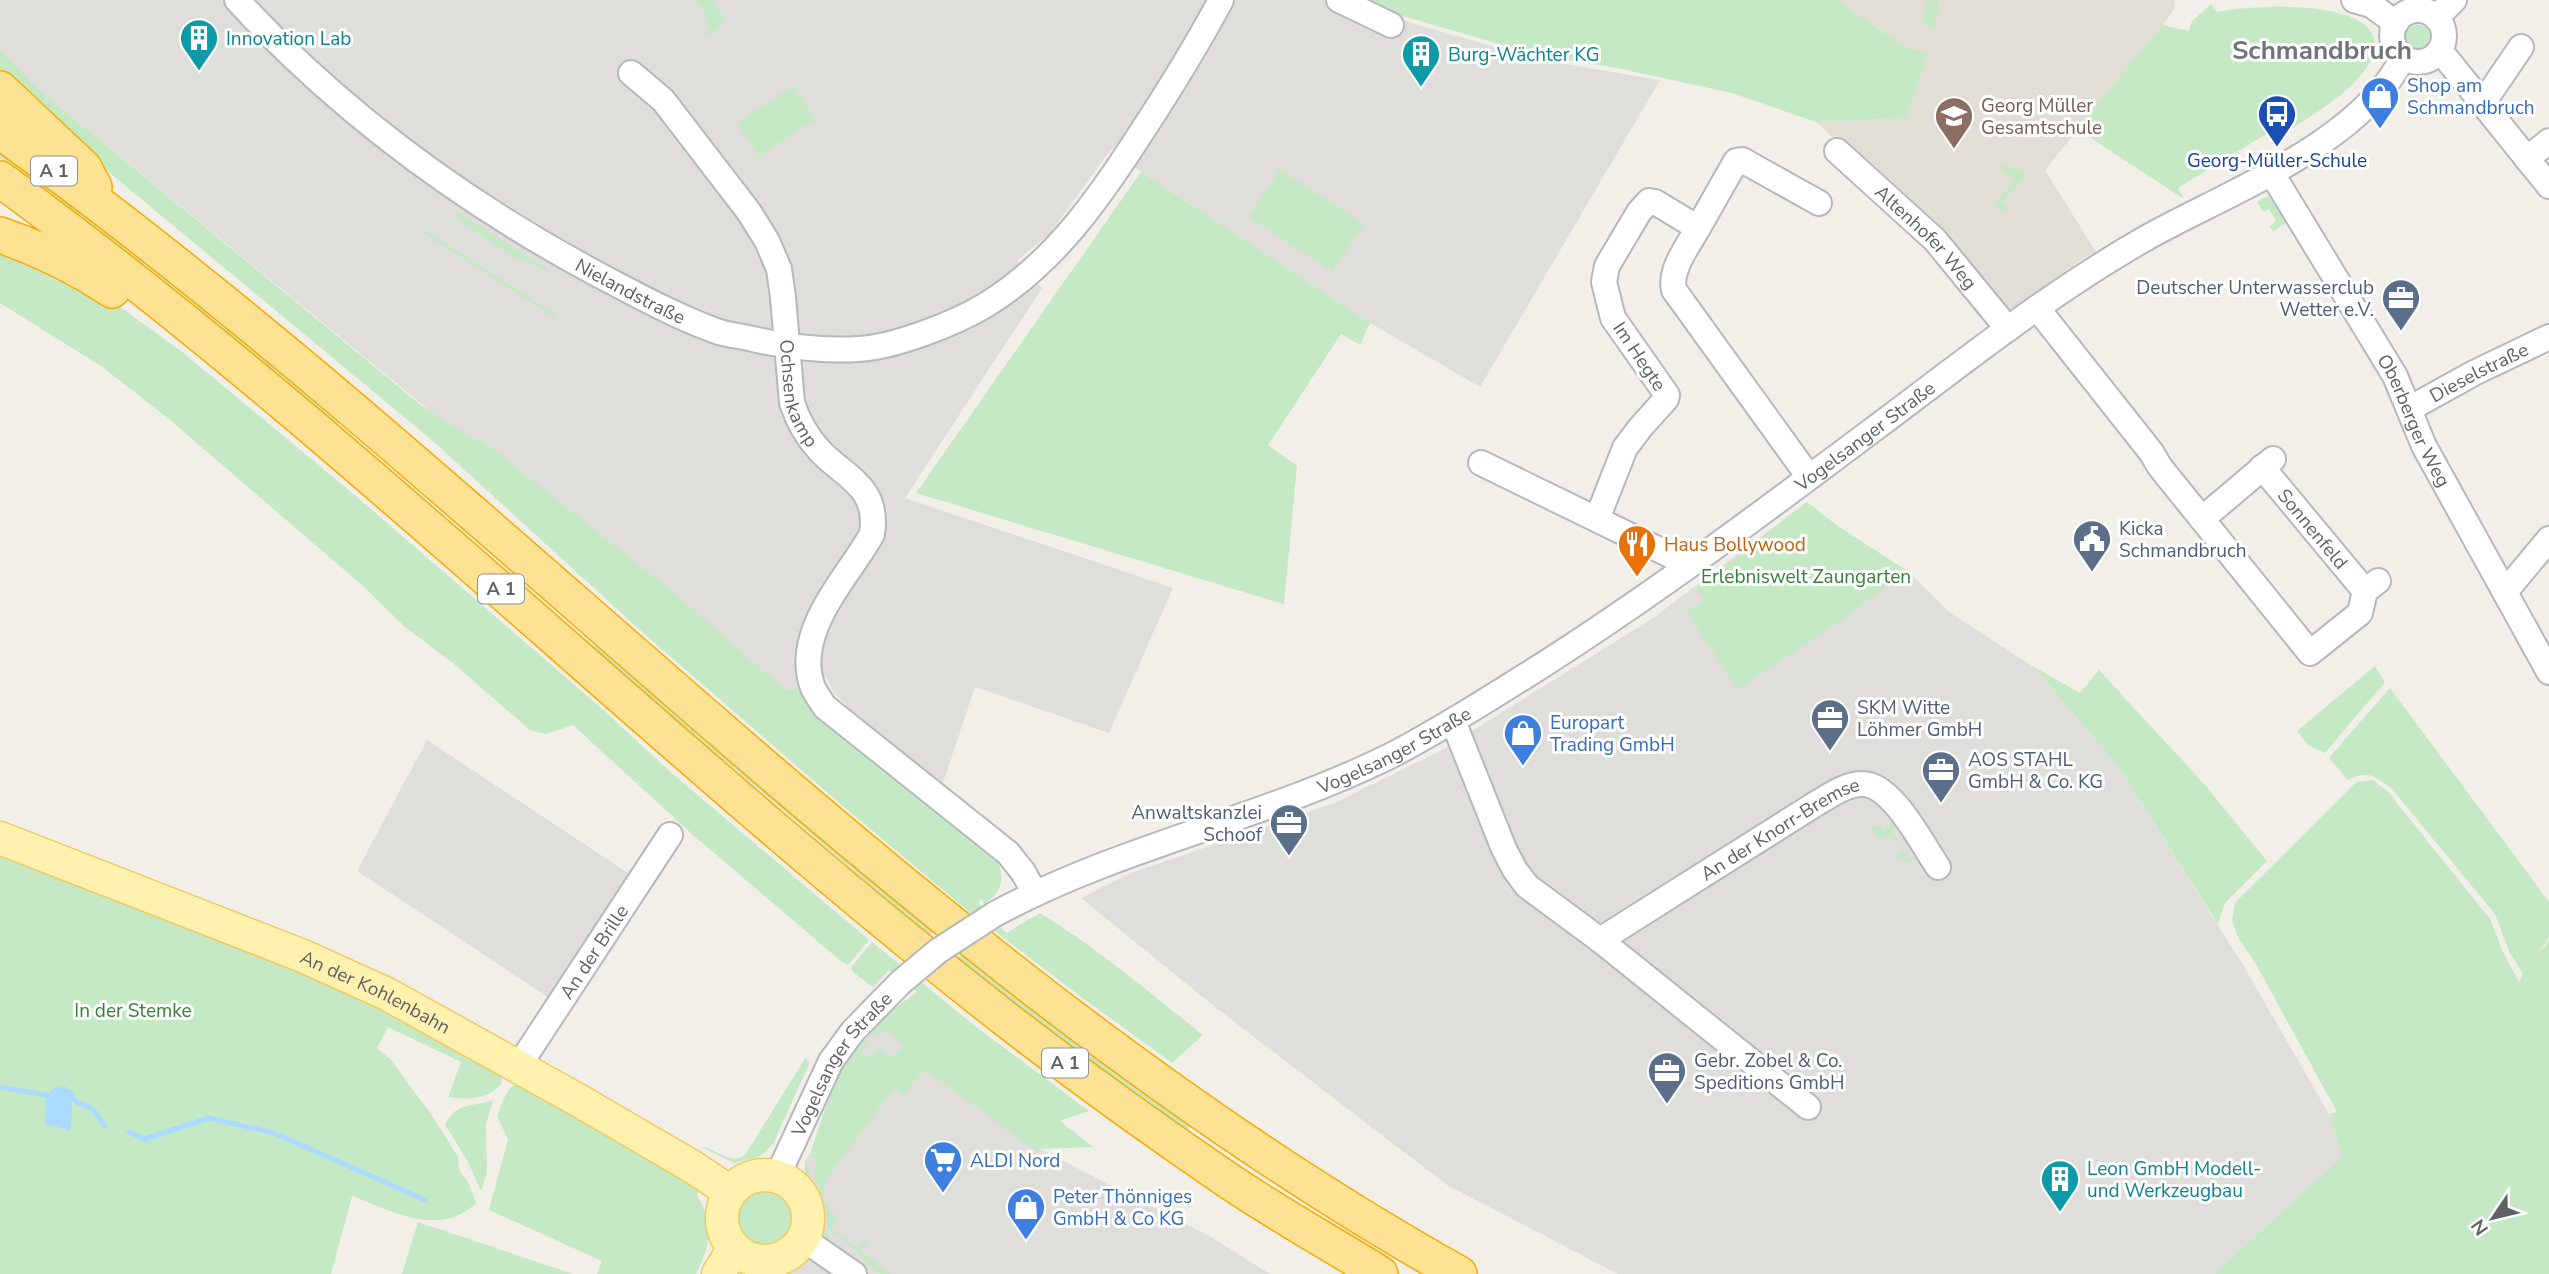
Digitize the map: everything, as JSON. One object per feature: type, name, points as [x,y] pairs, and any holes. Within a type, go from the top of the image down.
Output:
[{"type":"highway","points":[[0,89],[84,168],[108,212]]},
{"type":"highway","name":"A 1","points":[[0,131],[211,292],[356,412],[796,795],[1034,990],[1104,1044],[1255,1150],[1410,1247],[1459,1274]]},
{"type":"highway","name":"A 1","points":[[0,179],[230,358],[415,514],[770,824],[996,1011],[1084,1078],[1232,1183],[1380,1274]]},
{"type":"highway","points":[[0,235],[37,247],[77,267],[230,358]]},
{"type":"main road","name":"An der Kohlenbahn","points":[[0,838],[303,956],[387,994],[693,1167],[730,1192]]},
{"type":"main road","points":[[755,1176],[777,1177],[793,1185],[803,1199],[807,1219],[802,1238],[794,1249],[774,1259],[735,1264],[722,1217],[730,1192],[738,1184],[755,1176]]},
{"type":"street","name":"Nielandstraße","points":[[237,0],[297,62],[351,111],[443,180],[536,242],[614,284],[718,332],[786,346]]},
{"type":"street","name":"Ochsenkamp","points":[[1035,892],[1008,853],[825,707],[814,688],[809,667],[810,646],[818,620],[867,544],[874,521],[868,497],[861,486],[819,450],[802,426],[792,404],[786,346],[860,349],[878,346],[971,314],[1014,286],[1047,257],[1087,213],[1188,60],[1221,0]]},
{"type":"street","points":[[1339,0],[1391,25]]},
{"type":"street","points":[[2354,0],[2371,5],[2396,23]]},
{"type":"street","points":[[2436,18],[2454,0]]},
{"type":"street","points":[[2418,10],[2426,11],[2436,18],[2441,24],[2444,39],[2437,54],[2431,59],[2419,62],[2403,57],[2393,43],[2392,34],[2396,23],[2406,13],[2418,10]]},
{"type":"street","points":[[2483,103],[2521,47]]},
{"type":"street","points":[[2437,54],[2446,58],[2549,186]]},
{"type":"street","name":"Vogelsanger Straße","points":[[777,1177],[831,1061],[853,1031],[901,982],[938,951],[1035,892],[1334,782],[1453,721],[1631,608],[2037,308],[2117,255],[2272,172],[2357,116],[2382,90],[2403,57]]},
{"type":"street","points":[[631,73],[663,100],[749,212],[767,241],[779,269],[786,346]]},
{"type":"street","points":[[2527,159],[2549,141]]},
{"type":"street","name":"Altenhofer Weg","points":[[1837,151],[1935,240],[2008,329]]},
{"type":"street","points":[[1809,477],[1674,290],[1671,282],[1737,160],[1742,160],[1819,203]]},
{"type":"street","name":"Oberberger Weg","points":[[2272,172],[2395,376],[2424,446],[2549,671]]},
{"type":"street","name":"Im Hegte","points":[[1597,519],[1625,448],[1667,395],[1613,318],[1604,282],[1607,265],[1639,212],[1649,201],[1698,228]]},
{"type":"street","name":"Sonnenfeld","points":[[2037,308],[2160,467],[2310,653],[2360,613],[2371,586],[2269,462],[2202,519]]},
{"type":"street","name":"Dieselstraße","points":[[2409,409],[2474,373],[2549,337]]},
{"type":"street","points":[[1481,463],[1678,559],[1686,567]]},
{"type":"street","points":[[2505,592],[2549,539]]},
{"type":"street","points":[[1453,721],[1504,849],[1514,870],[1527,886],[1600,940],[1808,1107]]},
{"type":"street","name":"An der Knorr-Bremse","points":[[1600,940],[1825,798],[1852,785],[1872,785],[1884,791],[1938,867]]},
{"type":"street","name":"An der Brille","points":[[519,1067],[670,835]]},
{"type":"street","points":[[802,1238],[854,1274]]},
{"type":"shaded area","points":[[0,0],[1357,0],[1387,16],[1536,59],[1660,80],[1480,387],[1370,323],[1141,172],[1112,148],[1050,233],[1017,261],[1042,288],[905,498],[1173,588],[1109,733],[975,687],[942,786],[869,728],[833,692],[826,676],[796,707],[43,93],[0,50]]},
{"type":"shaded area","name":"Georg Müller Gesamtschule","points":[[1837,0],[2175,0],[2174,9],[2163,25],[2045,170],[2096,252],[2012,309],[2005,308],[1903,201],[1816,122],[1907,118],[1928,54],[1900,44]]},
{"type":"shaded area","points":[[1807,502],[1836,525],[1907,571],[1952,614],[2034,667],[2117,765],[2243,965],[2329,1114],[2342,1157],[2214,1274],[1618,1274],[1447,1185],[1215,1007],[1081,898],[1131,873],[1337,802],[1440,751],[1653,618]]},
{"type":"shaded area","points":[[427,740],[634,877],[554,1001],[357,871]]},
{"type":"shaded area","points":[[881,1020],[926,1067],[1042,1150],[1211,1237],[1270,1274],[746,1274],[754,1269],[797,1261],[814,1235],[818,1217],[817,1206],[805,1180],[805,1161],[811,1152],[838,1076]]},
{"type":"green space","points":[[695,0],[713,0],[724,18],[712,34],[706,34],[706,16]]},
{"type":"green space","points":[[1366,0],[1837,0],[1900,44],[1928,54],[1907,118],[1816,122],[1732,93],[1617,68],[1537,55],[1389,12]]},
{"type":"green space","points":[[1927,0],[1939,0],[1935,27],[1931,29],[1923,23]]},
{"type":"green space","points":[[2211,4],[2217,12],[2299,7],[2343,14],[2360,22],[2371,32],[2374,50],[2369,63],[2358,78],[2337,98],[2274,140],[2271,131],[2178,188],[2184,199],[2077,129],[2163,25],[2189,31],[2192,21]]},
{"type":"green space","points":[[2418,25],[2427,28],[2430,37],[2427,46],[2418,49],[2409,46],[2406,37],[2409,28]]},
{"type":"green space","points":[[0,50],[43,93],[422,406],[473,439],[480,439],[673,592],[785,690],[805,687],[1002,859],[999,863],[1001,881],[998,891],[984,904],[981,898],[979,903],[1006,933],[1040,913],[1103,956],[1203,1035],[1172,1063],[967,910],[640,630],[433,441],[52,125],[0,71]]},
{"type":"green space","points":[[794,86],[815,119],[759,156],[737,123]]},
{"type":"green space","points":[[0,152],[181,290],[341,420],[337,424],[176,293],[0,158]]},
{"type":"green space","points":[[2000,166],[2021,169],[2025,176],[2003,200],[2009,208],[2003,212],[1996,202],[2014,181]]},
{"type":"green space","points":[[1280,170],[1364,224],[1332,271],[1248,217]]},
{"type":"green space","points":[[1141,172],[1370,323],[1360,345],[1341,334],[1268,445],[1297,466],[1284,604],[916,493]]},
{"type":"green space","points":[[2267,196],[2277,202],[2290,219],[2273,232],[2270,226],[2276,221],[2269,209],[2263,212],[2257,202]]},
{"type":"green space","points":[[456,211],[546,268],[514,257],[460,222],[454,213]]},
{"type":"green space","points":[[425,230],[556,315],[557,319],[422,232]]},
{"type":"green space","points":[[0,241],[83,280],[181,351],[357,497],[601,708],[674,775],[869,940],[848,965],[842,962],[693,835],[573,725],[545,734],[530,730],[454,664],[405,627],[363,586],[169,419],[101,366],[0,303]]},
{"type":"green space","name":"Erlebniswelt Zaungarten","points":[[1807,502],[1836,525],[1907,571],[1838,623],[1737,689],[1687,611],[1704,600],[1696,588]]},
{"type":"green space","points":[[595,642],[934,932],[929,935],[593,648]]},
{"type":"green space","points":[[2375,666],[2385,682],[2325,753],[2308,745],[2297,731]]},
{"type":"green space","points":[[2034,667],[2080,693],[2099,670],[2204,784],[2267,861],[2225,903],[2218,924],[2117,765]]},
{"type":"green space","points":[[2390,688],[2549,902],[2549,938],[2536,955],[2549,941],[2549,1274],[2214,1274],[2342,1157],[2329,1114],[2337,1112],[2257,966],[2239,939],[2232,921],[2235,903],[2357,782],[2373,780],[2388,792],[2490,919],[2519,982],[2523,974],[2510,953],[2495,914],[2392,789],[2371,776],[2361,775],[2348,780],[2329,758]]},
{"type":"green space","points":[[1896,819],[1899,824],[1890,830],[1909,859],[1920,854],[1908,863],[1904,854],[1901,859],[1897,858],[1902,850],[1892,836],[1878,839],[1870,826],[1882,827],[1883,833]]},
{"type":"green space","name":"In der Stemke","points":[[0,855],[255,953],[345,991],[502,1074],[502,1083],[484,1096],[448,1097],[461,1062],[388,1027],[377,1048],[391,1060],[433,1117],[458,1157],[459,1170],[469,1184],[476,1203],[447,1219],[431,1220],[399,1214],[352,1196],[331,1274],[0,1274]]},
{"type":"green space","points":[[872,942],[975,1026],[1089,1111],[1060,1121],[1093,1147],[1034,1149],[924,1069],[903,1096],[893,1089],[827,1178],[825,1201],[815,1179],[815,1160],[811,1152],[833,1091],[847,1062],[866,1036],[864,1042],[867,1045],[861,1051],[867,1058],[878,1048],[887,1056],[895,1055],[904,1046],[889,1031],[883,1031],[878,1036],[872,1030],[891,1011],[917,992],[889,970],[873,987],[853,972],[851,967]]},
{"type":"green space","points":[[962,954],[1070,1039],[1189,1126],[1189,1130],[1183,1129],[1096,1066],[957,958]]},
{"type":"green space","points":[[806,1057],[809,1064],[773,1144],[761,1156],[734,1163],[701,1147],[728,1158],[745,1155]]},
{"type":"green space","points":[[517,1083],[699,1188],[697,1195],[707,1216],[709,1234],[696,1274],[597,1274],[602,1261],[489,1210],[508,1139],[497,1117],[507,1093]]},
{"type":"green space","points":[[493,1100],[486,1125],[487,1173],[481,1191],[467,1160],[445,1125],[449,1117],[459,1109]]},
{"type":"green space","points":[[805,1161],[808,1163],[810,1181],[820,1206],[822,1227],[830,1236],[829,1241],[820,1227],[816,1204],[805,1173]]},
{"type":"green space","points":[[767,1186],[784,1191],[792,1199],[797,1216],[792,1233],[784,1241],[767,1246],[750,1241],[742,1233],[737,1216],[742,1199],[750,1191]]},
{"type":"green space","points":[[826,1205],[838,1218],[831,1228],[857,1248],[863,1239],[868,1241],[861,1251],[891,1274],[880,1274],[829,1229]]},
{"type":"green space","points":[[418,1222],[573,1274],[402,1274]]},
{"type":"water","points":[[65,1086],[72,1102],[70,1130],[45,1124],[46,1095],[54,1088]]},
{"type":"waterway","points":[[0,1087],[46,1095]]},
{"type":"waterway","points":[[70,1092],[75,1101],[94,1111],[105,1126]]},
{"type":"waterway","points":[[129,1132],[145,1139],[209,1118],[274,1133],[425,1200]]},
{"type":"place","name":"Innovation Lab","points":[[199,72]]},
{"type":"place","name":"Burg-Wächter KG","points":[[1421,88]]},
{"type":"place","name":"Shop am Schmandbruch","points":[[2380,130]]},
{"type":"place","name":"Georg-Müller-Schule","points":[[2277,148]]},
{"type":"place","name":"Georg Müller Gesamtschule","points":[[1954,150]]},
{"type":"place","name":"Deutscher Unterwasserclub Wetter e.V.","points":[[2401,332]]},
{"type":"place","name":"Kicka Schmandbruch","points":[[2092,573]]},
{"type":"place","name":"Haus Bollywood","points":[[1637,578]]},
{"type":"place","name":"SKM Witte Löhmer GmbH","points":[[1830,752]]},
{"type":"place","name":"Europart Trading GmbH","points":[[1523,767]]},
{"type":"place","name":"AOS STAHL GmbH & Co. KG","points":[[1941,804]]},
{"type":"place","name":"Anwaltskanzlei Schoof","points":[[1289,857]]},
{"type":"place","name":"Gebr. Zobel & Co. Speditions GmbH","points":[[1667,1105]]},
{"type":"place","name":"ALDI Nord","points":[[943,1194]]},
{"type":"place","name":"Leon GmbH Modell- und Werkzeugbau","points":[[2060,1213]]},
{"type":"place","name":"Peter Thönniges GmbH & Co KG","points":[[1026,1241]]},
{"type":"district","name":"Schmandbruch","points":[[2322,50]]}]
